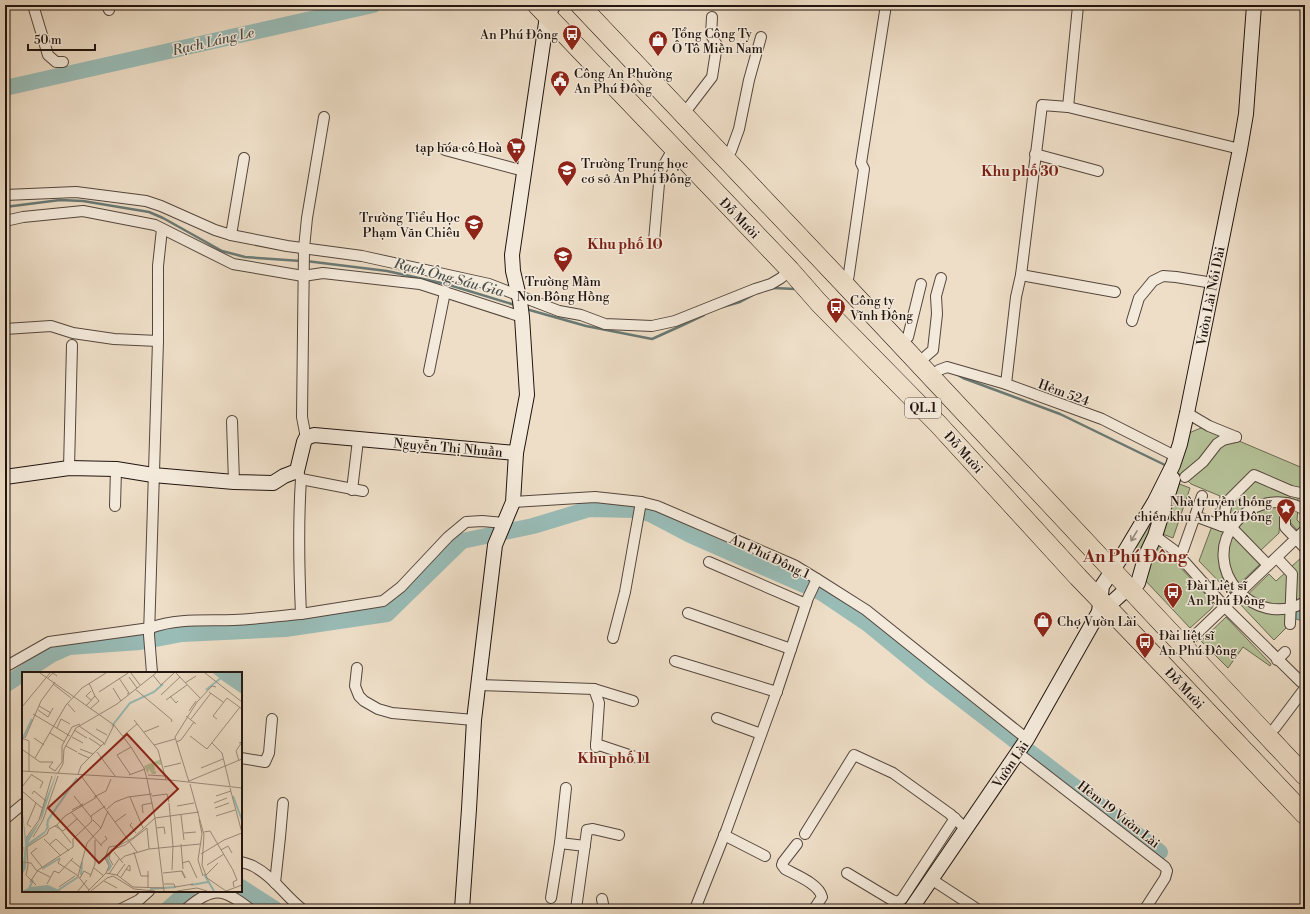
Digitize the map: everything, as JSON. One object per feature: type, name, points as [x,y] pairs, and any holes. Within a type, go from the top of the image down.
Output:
[{"type":"highway","name":"Đỗ Mười","points":[[580,5],[848,280],[908,337],[1051,488],[1113,590],[1173,658],[1305,799]]},
{"type":"highway","name":"Đỗ Mười","points":[[592,5],[731,151],[848,280],[1305,815]]},
{"type":"highway","name":"Đỗ Mười","points":[[547,8],[673,149],[794,268],[1113,590],[1305,776]]},
{"type":"highway","name":"Đỗ Mười","points":[[547,8],[794,268]]},
{"type":"highway","name":"Đỗ Mười","points":[[1113,590],[1191,639],[1233,681],[1305,759]]},
{"type":"street","points":[[32,5],[48,55],[56,62],[63,62]]},
{"type":"street","points":[[848,280],[864,169],[861,163],[886,5]]},
{"type":"street","name":"Vườn Lài Nối Dài","points":[[1113,590],[1174,460],[1187,413],[1246,114],[1254,5]]},
{"type":"street","points":[[1068,107],[1078,6]]},
{"type":"street","name":"Nguyễn Thị Nhuần","points":[[306,438],[314,435],[516,453],[527,395],[521,306],[513,271],[512,255],[547,8]]},
{"type":"street","points":[[689,107],[712,77],[717,45],[711,35],[712,17]]},
{"type":"street","points":[[731,151],[761,38]]},
{"type":"street","points":[[1006,384],[1016,297],[1021,275],[1042,106],[1068,107],[1240,148]]},
{"type":"street","points":[[301,614],[299,475],[304,442],[306,438],[302,417],[304,250],[307,218],[324,117]]},
{"type":"street","points":[[654,241],[660,172],[673,149]]},
{"type":"street","points":[[445,150],[524,171]]},
{"type":"street","points":[[1035,154],[1098,171]]},
{"type":"street","points":[[232,235],[244,158]]},
{"type":"street","points":[[5,195],[76,192],[146,201],[161,206],[215,230],[232,235],[304,250],[362,256],[489,284],[521,306]]},
{"type":"street","points":[[5,221],[23,217],[83,211],[155,225],[234,264],[303,274],[324,273],[420,284],[445,292],[521,306],[581,314],[605,324],[652,326],[675,321],[771,284],[794,268]]},
{"type":"street","points":[[152,672],[150,632],[153,475],[158,341],[158,266],[162,229]]},
{"type":"street","points":[[1021,275],[1115,292]]},
{"type":"street","points":[[1132,320],[1139,298],[1153,281],[1163,276],[1213,283]]},
{"type":"street","points":[[926,356],[933,350],[937,314],[936,296],[941,278]]},
{"type":"street","points":[[908,337],[921,284]]},
{"type":"street","points":[[429,371],[445,292]]},
{"type":"street","points":[[5,329],[52,326],[74,333],[107,338],[158,341]]},
{"type":"street","points":[[69,468],[72,345]]},
{"type":"street","name":"Hẻm 524","points":[[939,370],[947,367],[1006,384],[1102,419],[1174,460]]},
{"type":"street","points":[[1185,477],[1203,462],[1217,444],[1223,440],[1236,437],[1187,413]]},
{"type":"street","points":[[232,421],[234,482]]},
{"type":"street","points":[[352,490],[358,440]]},
{"type":"street","points":[[462,909],[474,720],[478,686],[495,545],[513,502],[516,453]]},
{"type":"street","name":"Vườn Lài","points":[[912,909],[1022,746],[1113,590],[1146,555],[1155,536],[1173,479],[1174,460]]},
{"type":"street","points":[[5,477],[69,468],[116,469],[153,475],[234,482],[273,483],[284,476],[299,475],[352,490],[363,491]]},
{"type":"street","points":[[115,506],[116,469]]},
{"type":"street","points":[[1305,494],[1285,488],[1254,475],[1227,502],[1222,525],[1225,545],[1224,560],[1229,578],[1239,593],[1249,601],[1261,606],[1279,609],[1291,608],[1305,602]]},
{"type":"street","points":[[1178,556],[1184,550],[1202,496]]},
{"type":"street","name":"An Phú Đông 1","points":[[513,502],[595,497],[641,505],[657,506],[794,565],[815,582],[866,610],[1022,746]]},
{"type":"street","points":[[1222,525],[1240,518],[1254,508],[1272,502],[1294,505],[1305,510]]},
{"type":"street","points":[[1285,503],[1285,527],[1305,548]]},
{"type":"street","points":[[613,638],[625,592],[641,505]]},
{"type":"street","points":[[1196,516],[1222,525],[1268,565]]},
{"type":"street","points":[[5,667],[50,642],[150,632],[163,623],[193,619],[249,619],[301,614],[383,601],[401,587],[448,537],[466,522],[482,521],[501,530]]},
{"type":"street","points":[[1191,639],[1305,530]]},
{"type":"street","points":[[1155,536],[1174,550],[1225,607],[1303,685],[1275,728]]},
{"type":"street","points":[[1277,558],[1292,574],[1290,624]]},
{"type":"street","points":[[709,562],[807,601]]},
{"type":"street","points":[[694,909],[724,835],[777,692],[807,601],[815,582]]},
{"type":"street","points":[[688,613],[791,648]]},
{"type":"street","points":[[1277,660],[1285,652]]},
{"type":"street","points":[[675,661],[777,692]]},
{"type":"street","points":[[357,668],[355,686],[359,696],[364,701],[378,709],[392,713],[474,720]]},
{"type":"street","points":[[478,686],[594,689],[633,701]]},
{"type":"street","points":[[594,689],[599,703],[596,745],[638,758]]},
{"type":"street","points":[[717,718],[761,734]]},
{"type":"street","points":[[242,758],[265,762],[269,753],[272,719]]},
{"type":"street","name":"Hẻm 19 Vườn Lài","points":[[1022,746],[1165,867],[1167,872],[1165,878],[1145,909]]},
{"type":"street","points":[[805,834],[854,755],[893,773],[955,818],[966,829]]},
{"type":"street","points":[[552,898],[566,788]]},
{"type":"street","points":[[274,883],[283,802]]},
{"type":"street","points":[[5,819],[22,805]]},
{"type":"street","points":[[847,873],[897,902],[902,899],[955,818]]},
{"type":"street","points":[[576,909],[587,830],[593,829],[619,834]]},
{"type":"street","points":[[724,835],[765,856]]},
{"type":"street","points":[[560,843],[585,846]]},
{"type":"street","points":[[797,844],[782,865],[785,869],[821,891],[822,896],[814,909]]},
{"type":"street","points":[[242,862],[253,866],[302,909]]},
{"type":"street","points":[[931,879],[977,909]]},
{"type":"street","points":[[121,909],[139,900],[148,892]]},
{"type":"street","points":[[186,909],[197,900],[211,893],[222,892],[235,897],[250,909]]},
{"type":"green space","points":[[1201,428],[1225,434],[1184,475],[1178,474],[1176,472],[1184,435]]},
{"type":"green space","points":[[1239,441],[1305,469],[1305,494],[1298,493],[1298,501],[1291,501],[1291,498],[1285,498],[1285,503],[1281,504],[1279,533],[1260,551],[1214,520],[1220,496],[1191,484],[1187,480],[1217,445]]},
{"type":"green space","points":[[1177,483],[1190,488],[1173,538],[1160,533]]},
{"type":"green space","points":[[1165,491],[1140,564],[1125,558]]},
{"type":"green space","points":[[1290,507],[1298,507],[1297,520],[1302,525],[1297,530],[1290,522]]},
{"type":"green space","points":[[1212,526],[1230,532],[1260,564],[1230,593],[1199,561]]},
{"type":"green space","points":[[1157,545],[1160,546],[1212,601],[1213,606],[1211,609],[1190,628],[1143,578]]},
{"type":"green space","points":[[1302,557],[1305,557],[1305,602],[1296,606],[1291,567]]},
{"type":"green space","points":[[1285,573],[1288,576],[1286,628],[1274,640],[1239,603],[1269,574],[1276,581]]},
{"type":"green space","points":[[1226,617],[1271,664],[1270,666],[1243,647],[1228,668],[1201,641]]},
{"type":"water","points":[[1305,602],[1305,619],[1303,621],[1296,619],[1296,606]]},
{"type":"waterway","name":"Rạch Láng Le","points":[[5,88],[373,5]]},
{"type":"waterway","name":"Rạch Ông Sáu Gia","points":[[5,207],[60,200],[83,201],[149,212],[163,218],[222,251],[245,257],[301,261]]},
{"type":"waterway","name":"Rạch Ông Sáu Gia","points":[[306,261],[387,271],[446,284],[515,305]]},
{"type":"waterway","name":"Rạch Ông Sáu Gia","points":[[773,288],[796,289]]},
{"type":"waterway","name":"Rạch Ông Sáu Gia","points":[[719,308],[740,302],[755,294]]},
{"type":"waterway","name":"Rạch Ông Sáu Gia","points":[[526,309],[586,326],[652,339],[704,315]]},
{"type":"waterway","points":[[956,374],[963,378],[1060,414],[1167,466]]},
{"type":"waterway","points":[[25,672],[51,655],[69,647],[140,642],[182,634],[285,629],[387,614],[462,541],[533,526],[589,509],[636,510],[650,514],[690,535],[822,593],[868,624],[935,679],[1160,852]]},
{"type":"waterway","points":[[5,685],[22,674]]},
{"type":"waterway","points":[[242,888],[275,909]]},
{"type":"waterway","points":[[168,909],[187,892]]},
{"type":"place","name":"An Phú Đông","points":[[572,51]]},
{"type":"place","name":"Tổng Công Ty Ô Tô Miền Nam","points":[[658,57]]},
{"type":"place","name":"Công An Phường An Phú Đông","points":[[560,97]]},
{"type":"place","name":"tạp hóa cô Hoà","points":[[516,164]]},
{"type":"place","name":"Trường Trung học cơ sở An Phú Đông","points":[[567,187]]},
{"type":"place","name":"Trường Tiểu Học Phạm Văn Chiêu","points":[[474,241]]},
{"type":"place","name":"Trường Mầm Non Bông Hồng","points":[[563,273]]},
{"type":"place","name":"Công ty Vĩnh Đông","points":[[836,324]]},
{"type":"place","name":"Nhà truyền thống chiến khu An Phú Đông","points":[[1286,525]]},
{"type":"place","name":"Đài Liệt sĩ An Phú Đông","points":[[1173,609]]},
{"type":"place","name":"Chợ Vườn Lài","points":[[1043,638]]},
{"type":"place","name":"Đài liệt sĩ An Phú Đông","points":[[1145,659]]},
{"type":"district","name":"Khu phố 30","points":[[1020,171]]},
{"type":"district","name":"Khu phố 10","points":[[625,244]]},
{"type":"district","name":"An Phú Đông","points":[[1135,556]]},
{"type":"district","name":"Khu phố 11","points":[[614,758]]}]
